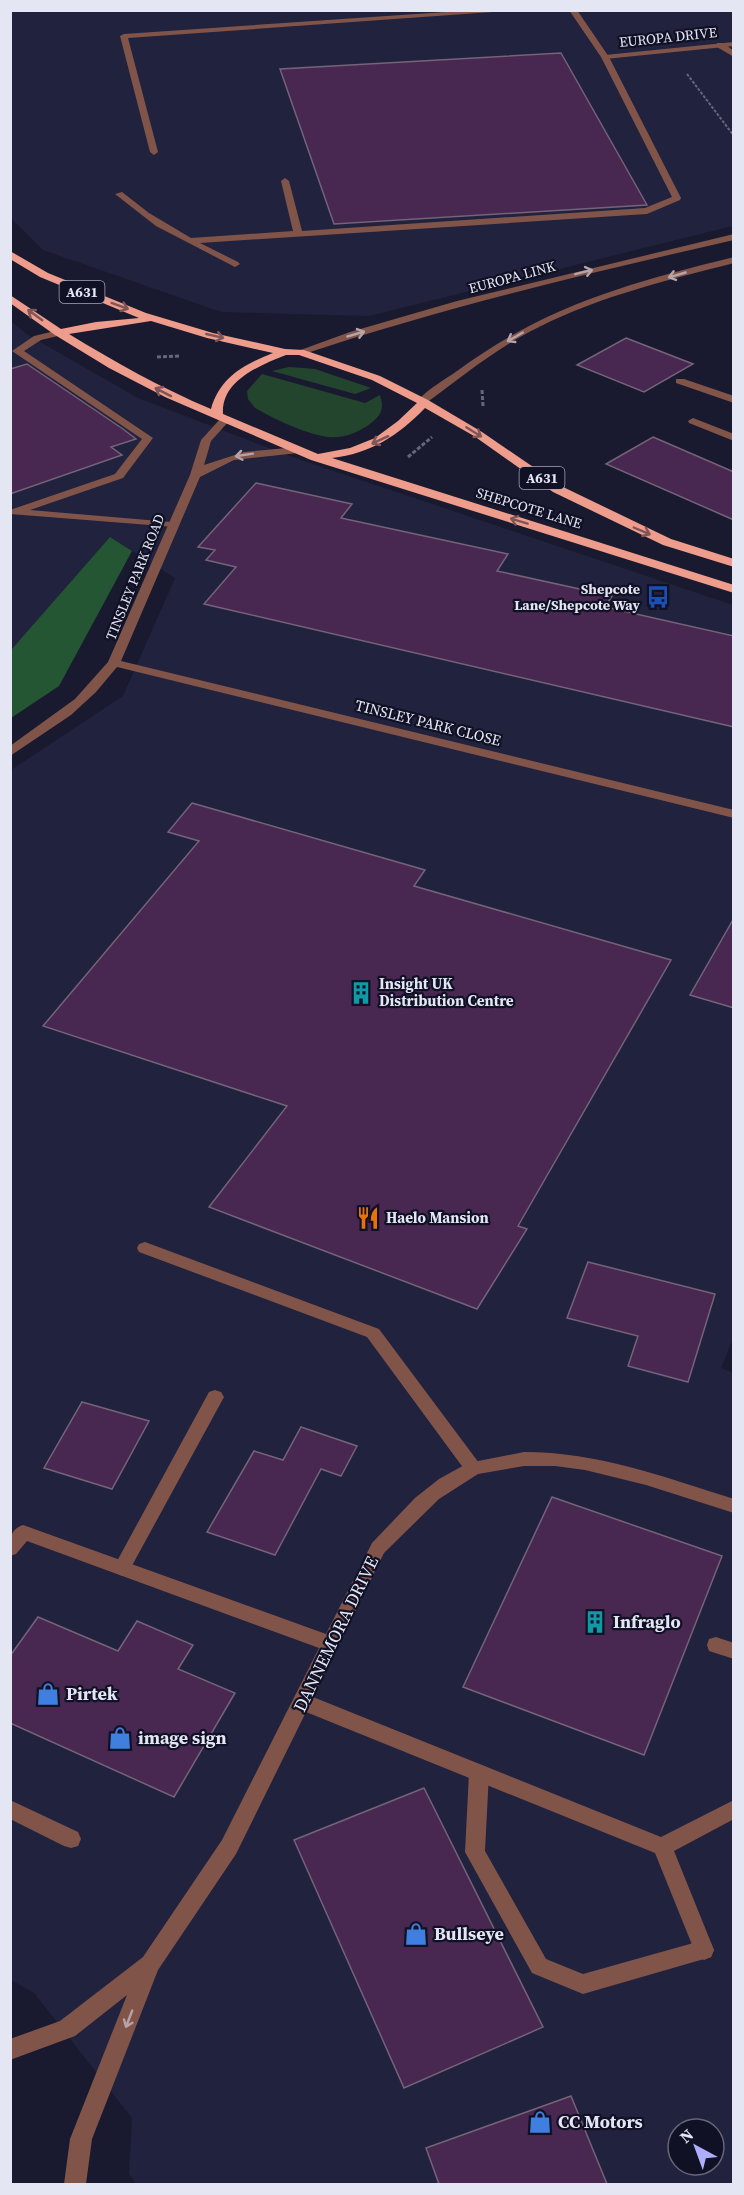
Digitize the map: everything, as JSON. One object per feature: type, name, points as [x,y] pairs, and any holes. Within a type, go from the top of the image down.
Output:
[{"type":"highway","name":"SHEPCOTE LANE","points":[[10,254],[44,275],[92,297],[158,320],[211,336],[285,352],[300,352],[376,378],[478,434],[557,489],[667,542],[734,563]]},
{"type":"highway","name":"SHEPCOTE LANE","points":[[10,298],[59,333],[169,396],[315,457],[734,590]]},
{"type":"highway","points":[[59,333],[129,320],[158,320]]},
{"type":"highway","name":"SHEPCOTE LANE","points":[[221,417],[216,408],[232,377],[240,371],[285,352]]},
{"type":"highway","name":"SHEPCOTE LANE","points":[[315,457],[346,453],[387,438],[423,402]]},
{"type":"street","points":[[154,152],[124,36],[518,10]]},
{"type":"street","points":[[189,242],[647,212],[677,198],[605,57],[573,10]]},
{"type":"street","name":"EUROPA DRIVE","points":[[605,57],[734,44]]},
{"type":"street","points":[[720,45],[734,55]]},
{"type":"street","points":[[285,181],[298,234]]},
{"type":"street","points":[[119,194],[134,208],[189,242],[235,264]]},
{"type":"street","points":[[443,225],[448,238]]},
{"type":"street","name":"EUROPA LINK","points":[[300,352],[337,339],[497,294],[734,237]]},
{"type":"street","points":[[423,402],[488,353],[536,325],[593,301],[651,282],[734,260]]},
{"type":"street","points":[[12,512],[119,476],[148,438],[18,351],[38,338],[59,333]]},
{"type":"street","points":[[680,381],[734,400]]},
{"type":"street","name":"TINSLEY PARK ROAD","points":[[10,752],[79,704],[100,683],[114,663],[124,644],[171,525],[195,475],[206,440],[221,417]]},
{"type":"street","points":[[693,421],[734,438]]},
{"type":"street","points":[[195,475],[213,464],[238,456],[298,450]]},
{"type":"street","points":[[12,512],[171,525]]},
{"type":"street","name":"TINSLEY PARK CLOSE","points":[[114,663],[734,814]]},
{"type":"street","points":[[145,1248],[373,1333],[473,1468]]},
{"type":"street","points":[[122,1568],[215,1397]]},
{"type":"street","name":"DANNEMORA DRIVE","points":[[75,2184],[81,2139],[150,1964],[229,1847],[378,1548],[410,1513],[439,1489],[473,1468],[515,1459],[557,1459],[604,1467],[734,1506]]},
{"type":"street","points":[[10,1550],[23,1532],[330,1644]]},
{"type":"street","points":[[303,1702],[479,1773],[662,1847],[704,1950],[583,1984],[539,1966],[475,1852],[479,1773]]},
{"type":"street","points":[[10,1809],[71,1839]]},
{"type":"street","points":[[662,1847],[734,1809]]},
{"type":"street","name":"DANNEMORA DRIVE","points":[[10,2050],[67,2029],[150,1964]]},
{"type":"path","points":[[661,51],[685,70],[734,136]]},
{"type":"shaded area","points":[[10,11],[733,11],[733,226],[369,316],[221,312],[43,250],[11,218]]},
{"type":"shaded area","points":[[11,321],[28,335],[138,398],[295,458],[733,605],[734,1336],[721,1368],[734,1373],[733,2184],[136,2184],[129,2174],[132,2118],[34,1993],[11,1980],[11,770],[123,696],[175,578],[110,537],[11,650]]},
{"type":"green space","points":[[289,367],[315,369],[371,388],[355,394],[272,371]]},
{"type":"green space","points":[[262,374],[365,403],[380,395],[381,411],[371,423],[351,434],[333,437],[310,433],[255,408],[248,399],[247,391]]},
{"type":"green space","points":[[110,537],[132,551],[59,686],[11,718],[11,650]]},
{"type":"building","points":[[561,53],[647,205],[334,224],[280,69]]},
{"type":"building","points":[[626,338],[693,364],[644,392],[577,365]]},
{"type":"building","points":[[27,364],[136,439],[111,447],[122,455],[10,494],[10,369]]},
{"type":"building","points":[[653,437],[734,472],[734,520],[606,464]]},
{"type":"building","points":[[256,483],[352,504],[341,518],[508,554],[497,571],[612,596],[605,607],[734,636],[734,727],[204,604],[236,567],[206,560],[215,550],[198,547]]},
{"type":"building","name":"Insight UK Distribution Centre","points":[[192,803],[425,870],[414,886],[671,960],[518,1226],[527,1229],[477,1309],[209,1207],[287,1106],[43,1026],[199,841],[168,832]]},
{"type":"building","points":[[734,918],[734,1008],[690,995]]},
{"type":"building","points":[[588,1262],[715,1294],[688,1382],[628,1366],[638,1336],[567,1318]]},
{"type":"building","points":[[82,1402],[149,1421],[112,1489],[44,1468]]},
{"type":"building","points":[[301,1427],[357,1446],[341,1476],[321,1469],[275,1555],[207,1532],[254,1451],[283,1460]]},
{"type":"building","name":"Infraglo","points":[[552,1497],[722,1556],[644,1755],[463,1687]]},
{"type":"building","points":[[38,1617],[118,1651],[137,1621],[193,1645],[178,1669],[235,1693],[174,1797],[10,1723],[10,1656]]},
{"type":"building","name":"Bullseye","points":[[424,1788],[543,2027],[404,2088],[294,1840]]},
{"type":"building","name":"CC Motors","points":[[571,2096],[607,2184],[439,2184],[426,2148]]},
{"type":"place","name":"Shepcote Lane/Shepcote Way","points":[[658,597]]},
{"type":"place","name":"Insight UK Distribution Centre","points":[[361,993]]},
{"type":"place","name":"Haelo Mansion","points":[[368,1218]]},
{"type":"place","name":"Infraglo","points":[[595,1622]]},
{"type":"place","name":"Pirtek","points":[[48,1694]]},
{"type":"place","name":"image sign","points":[[120,1738]]},
{"type":"place","name":"Bullseye","points":[[416,1934]]},
{"type":"place","name":"CC Motors","points":[[540,2122]]}]
